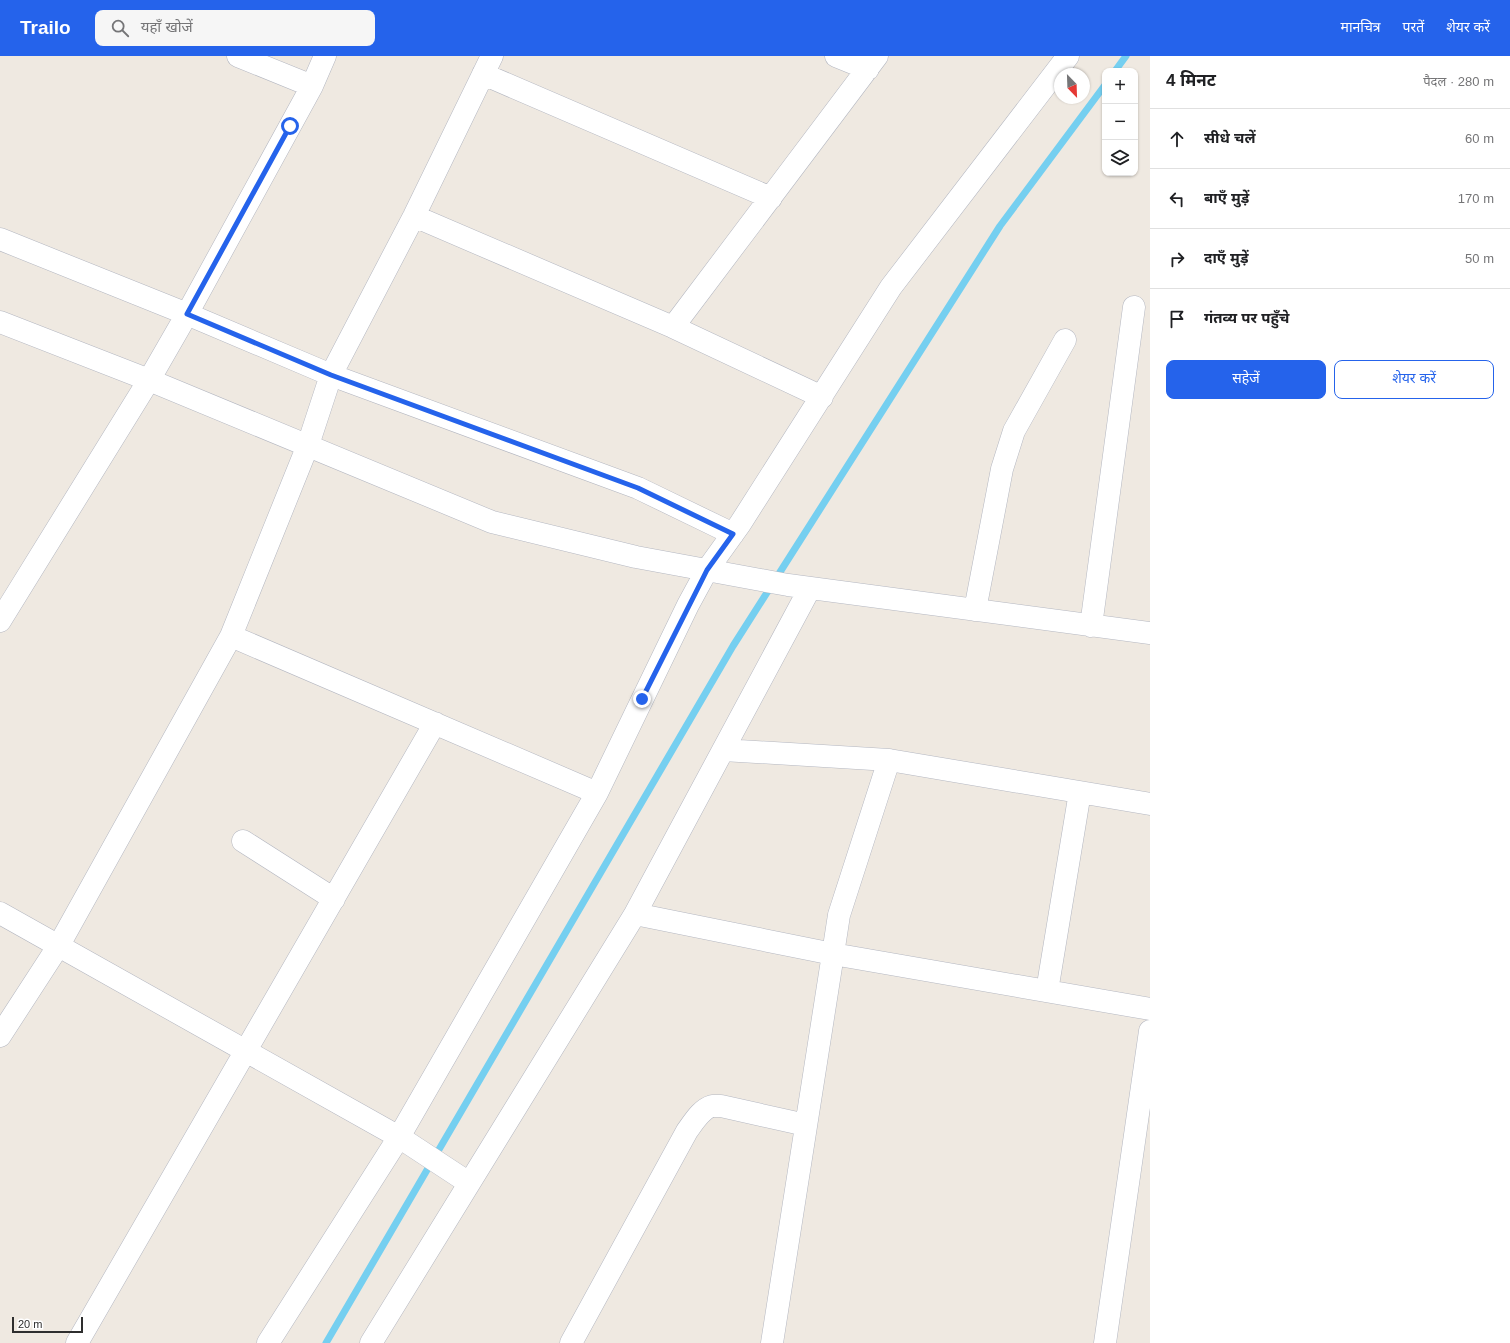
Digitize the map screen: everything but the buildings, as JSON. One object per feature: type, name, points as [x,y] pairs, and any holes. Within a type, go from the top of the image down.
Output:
[{"type":"street","points":[[238,56],[312,86]]},
{"type":"street","points":[[0,621],[149,380],[187,314],[312,86],[326,56]]},
{"type":"street","points":[[673,327],[872,62],[836,56]]},
{"type":"street","points":[[268,1343],[406,1141],[597,793],[688,605],[891,287],[1068,56]]},
{"type":"street","points":[[0,1036],[59,945],[231,636],[308,445],[331,375],[414,216],[488,65],[771,198]]},
{"type":"street","points":[[414,216],[673,327],[822,397]]},
{"type":"street","points":[[0,239],[187,314],[331,375],[638,488],[733,534]]},
{"type":"street","points":[[1091,626],[1134,307]]},
{"type":"street","points":[[0,322],[149,380],[492,522],[636,557],[697,567],[710,571],[788,585],[1150,633]]},
{"type":"street","points":[[975,610],[1002,469],[1012,437],[1065,340]]},
{"type":"street","points":[[371,1343],[462,1179],[635,914],[810,588]]},
{"type":"street","points":[[231,636],[597,793]]},
{"type":"street","points":[[77,1343],[247,1051],[435,723]]},
{"type":"street","points":[[723,750],[889,760],[1150,804]]},
{"type":"street","points":[[772,1343],[839,915],[889,760]]},
{"type":"street","points":[[1047,991],[1080,792]]},
{"type":"street","points":[[243,841],[334,899]]},
{"type":"street","points":[[0,913],[406,1141],[462,1179]]},
{"type":"street","points":[[635,914],[833,954],[1150,1009]]},
{"type":"street","points":[[1105,1343],[1150,1031]]},
{"type":"street","points":[[571,1343],[687,1132],[706,1109],[712,1106],[721,1106],[806,1125]]},
{"type":"waterway","points":[[1117,68],[1126,56]]},
{"type":"waterway","points":[[326,1343],[733,646],[1000,226],[1102,89]]},
{"type":"route","points":[[290,126],[187,314],[331,375],[638,488],[733,534],[707,570],[688,605],[642,699]]}]
